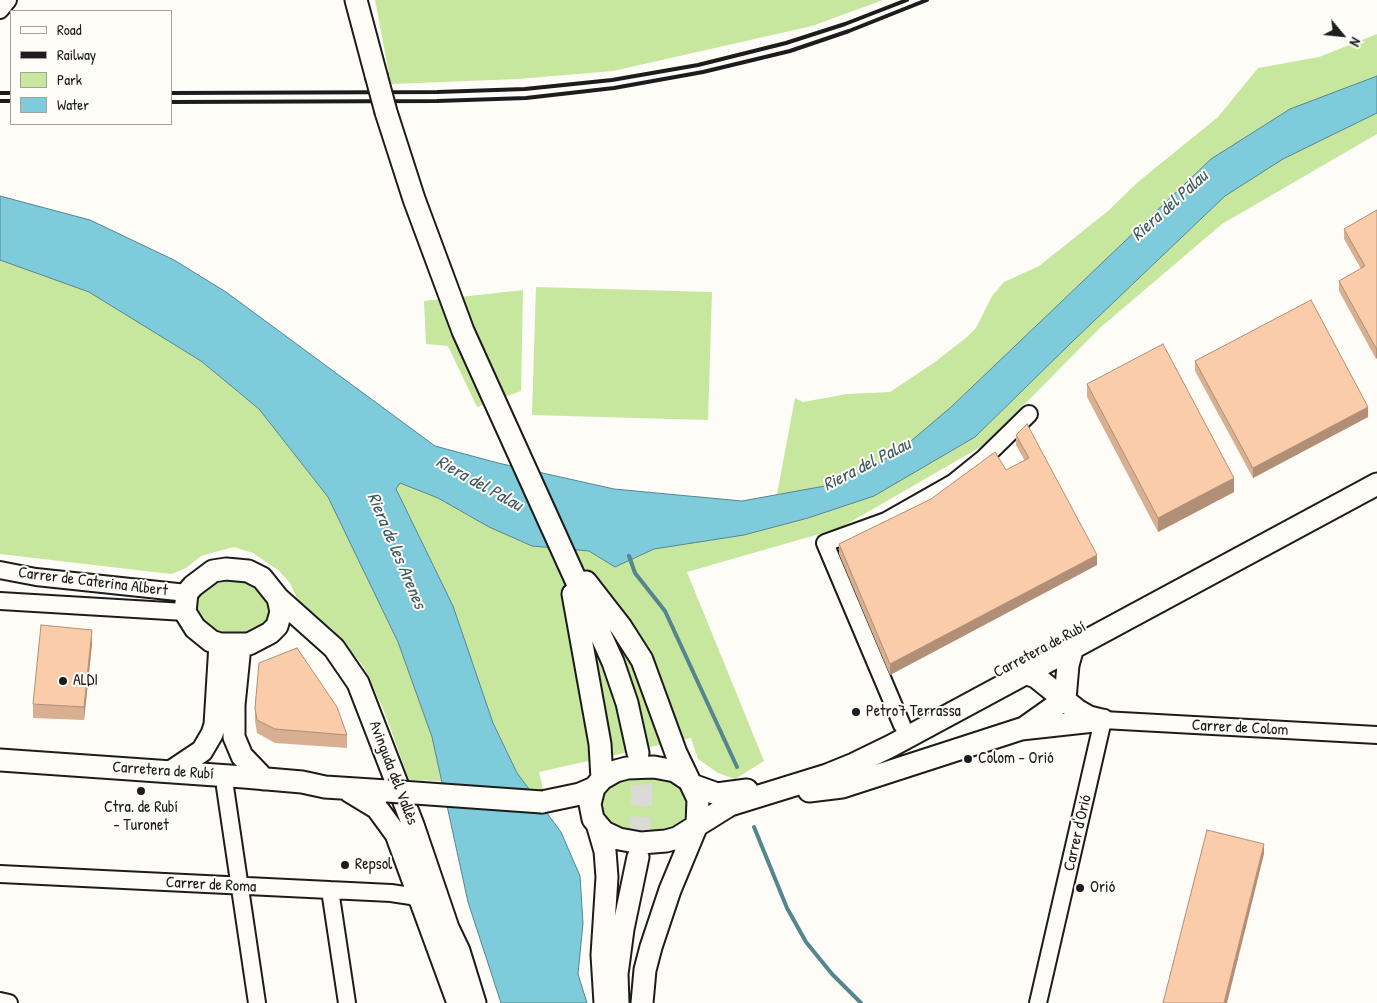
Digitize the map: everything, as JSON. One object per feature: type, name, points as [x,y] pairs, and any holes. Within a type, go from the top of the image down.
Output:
[{"type":"main road","points":[[356,0],[386,112],[442,279],[486,385],[591,610],[621,683],[638,753]]},
{"type":"main road","name":"Carretera de Rubí","points":[[690,782],[711,793],[727,794],[767,784],[838,757],[950,700],[1377,469]]},
{"type":"main road","name":"Carretera de Rubí","points":[[695,822],[730,805],[827,775],[891,746],[1377,484]]},
{"type":"main road","points":[[270,633],[280,618],[280,606],[278,598],[262,578],[236,569],[213,572],[201,578],[186,603],[195,628],[204,636],[230,645],[258,641],[270,633],[294,628],[316,632]]},
{"type":"main road","name":"Avinguda del Vallès","points":[[278,598],[334,648],[346,664],[362,692],[412,824],[448,928],[466,1003]]},
{"type":"main road","points":[[591,610],[622,626],[642,660],[690,782],[696,792],[695,822],[650,947],[645,970],[642,1003]]},
{"type":"main road","points":[[591,610],[591,701],[603,761],[598,784],[590,804],[605,851],[608,877],[602,955],[605,1003]]},
{"type":"main road","points":[[172,771],[202,752],[212,734],[230,645]]},
{"type":"main road","points":[[230,645],[234,737],[242,756],[272,779]]},
{"type":"main road","points":[[1065,699],[1068,665],[1073,647]]},
{"type":"main road","points":[[950,700],[962,698],[1011,674],[1024,673],[1036,677],[1086,716],[1103,720]]},
{"type":"main road","points":[[1022,729],[1065,699]]},
{"type":"main road","points":[[769,793],[792,793],[842,786],[1022,729],[1103,720]]},
{"type":"main road","name":"Carretera de Rubí","points":[[0,760],[172,771],[272,779],[335,788],[542,802]]},
{"type":"main road","points":[[542,802],[580,794],[627,768],[654,767],[675,771],[690,782]]},
{"type":"main road","name":"Carretera de Rubí","points":[[0,773],[286,792],[335,788]]},
{"type":"main road","points":[[225,787],[236,783],[272,779]]},
{"type":"main road","name":"Avinguda del Vallès","points":[[335,788],[377,808],[388,819],[396,834],[422,900],[458,1003]]},
{"type":"main road","points":[[542,802],[572,809],[595,823],[610,836],[641,843],[677,838],[695,822]]},
{"type":"main road","points":[[618,1003],[618,974],[623,929],[638,857]]},
{"type":"main road","points":[[628,1003],[627,973],[634,881]]},
{"type":"main road","name":"Avinguda del Vallès","points":[[448,928],[459,951],[475,1003]]},
{"type":"street","points":[[0,10],[8,0]]},
{"type":"street","points":[[902,725],[825,543],[886,521],[944,488],[984,458],[1028,414]]},
{"type":"street","name":"Carrer de Caterina Albert","points":[[0,570],[186,603]]},
{"type":"street","points":[[0,601],[186,603]]},
{"type":"street","name":"Carrer de Colom","points":[[1103,720],[1377,735]]},
{"type":"street","name":"Carrer d'Orió","points":[[1038,1003],[1103,720]]},
{"type":"street","points":[[225,787],[238,886],[257,1003]]},
{"type":"street","name":"Carrer de Roma","points":[[0,874],[391,893],[422,900]]},
{"type":"street","points":[[330,890],[347,1003]]},
{"type":"street","points":[[0,1001],[9,1003]]},
{"type":"green space","points":[[375,0],[883,0],[812,26],[613,71],[518,79],[391,84]]},
{"type":"green space","points":[[1377,34],[1377,76],[1290,109],[1211,159],[951,407],[906,447],[887,460],[836,484],[801,492],[777,494],[795,398],[803,402],[847,394],[890,392],[935,362],[967,337],[976,328],[992,296],[1004,282],[1039,266],[1108,211],[1138,182],[1218,117],[1258,68],[1319,57]]},
{"type":"green space","points":[[1377,113],[1377,134],[1222,224],[1101,327],[984,445],[840,528],[687,572],[764,761],[735,779],[718,773],[698,759],[691,738],[539,772],[550,818],[517,773],[493,723],[453,606],[396,489],[400,482],[438,498],[489,527],[532,546],[589,551],[615,567],[654,549],[744,535],[808,518],[874,496],[975,437],[1225,196],[1283,159]]},
{"type":"green space","points":[[0,260],[89,292],[201,361],[259,409],[328,497],[398,642],[432,737],[441,781],[409,780],[384,711],[364,667],[332,629],[299,603],[290,583],[278,570],[253,553],[234,547],[201,556],[186,568],[171,574],[0,554]]},
{"type":"green space","points":[[536,287],[712,292],[708,420],[532,415]]},
{"type":"green space","points":[[523,290],[521,391],[477,407],[448,346],[426,344],[424,301]]},
{"type":"green space","points":[[234,577],[257,584],[271,604],[269,619],[257,631],[232,636],[210,631],[192,608],[200,588],[213,580]]},
{"type":"green space","points":[[646,777],[667,779],[680,785],[687,799],[688,810],[684,819],[672,829],[658,832],[632,832],[609,824],[601,813],[601,797],[606,788],[616,782]]},
{"type":"water","points":[[1377,76],[1377,113],[1283,159],[1225,196],[975,437],[874,496],[808,518],[744,535],[654,549],[615,567],[589,551],[532,546],[489,527],[438,498],[400,483],[396,489],[453,606],[493,723],[517,773],[561,832],[580,876],[583,923],[578,974],[587,1003],[501,1003],[468,902],[432,737],[398,642],[328,497],[259,409],[201,361],[89,292],[0,260],[0,196],[90,220],[174,260],[226,292],[435,446],[498,463],[614,489],[742,501],[836,484],[897,453],[951,407],[1211,159],[1290,109]]},
{"type":"building","points":[[1377,210],[1376,348],[1339,281],[1365,266],[1344,229]]},
{"type":"building","points":[[1311,300],[1368,407],[1253,468],[1195,361]]},
{"type":"building","points":[[1163,344],[1234,478],[1158,518],[1087,384]]},
{"type":"building","points":[[1027,424],[1097,555],[890,664],[839,544],[931,499],[995,452],[1006,470],[1029,458],[1016,435]]},
{"type":"building","name":"ALDI","points":[[41,625],[92,630],[84,707],[33,704]]},
{"type":"building","points":[[297,648],[337,707],[347,735],[275,729],[257,720],[255,708],[259,663]]},
{"type":"building","points":[[1207,830],[1264,844],[1224,1003],[1163,1003]]},
{"type":"waterway","points":[[629,556],[635,573],[665,611],[737,767]]},
{"type":"waterway","points":[[754,827],[787,908],[806,942],[832,974],[861,1003]]},
{"type":"tunnel","points":[[638,753],[642,794],[638,857]]},
{"type":"railway","points":[[172,93],[437,92],[525,89],[612,80],[698,65],[786,43],[845,24],[907,0]]},
{"type":"railway","points":[[172,102],[437,101],[526,98],[614,88],[703,72],[790,51],[849,31],[927,0]]},
{"type":"railway","points":[[0,93],[10,93]]},
{"type":"railway","points":[[0,101],[10,101]]},
{"type":"place","name":"ALDI","points":[[63,681]]},
{"type":"place","name":"Petro7 Terrassa","points":[[856,712]]},
{"type":"place","name":"Colom - Orió","points":[[968,759]]},
{"type":"place","name":"Ctra. de Rubí - Turonet","points":[[141,791]]},
{"type":"place","name":"Repsol","points":[[345,865]]},
{"type":"place","name":"Orió","points":[[1080,888]]},
{"type":"water label","name":"Riera del Palau","points":[[1170,206]]},
{"type":"water label","name":"Riera del Palau","points":[[867,465]]},
{"type":"water label","name":"Riera del Palau","points":[[479,484]]},
{"type":"water label","name":"Riera de les Arenes","points":[[396,551]]}]
